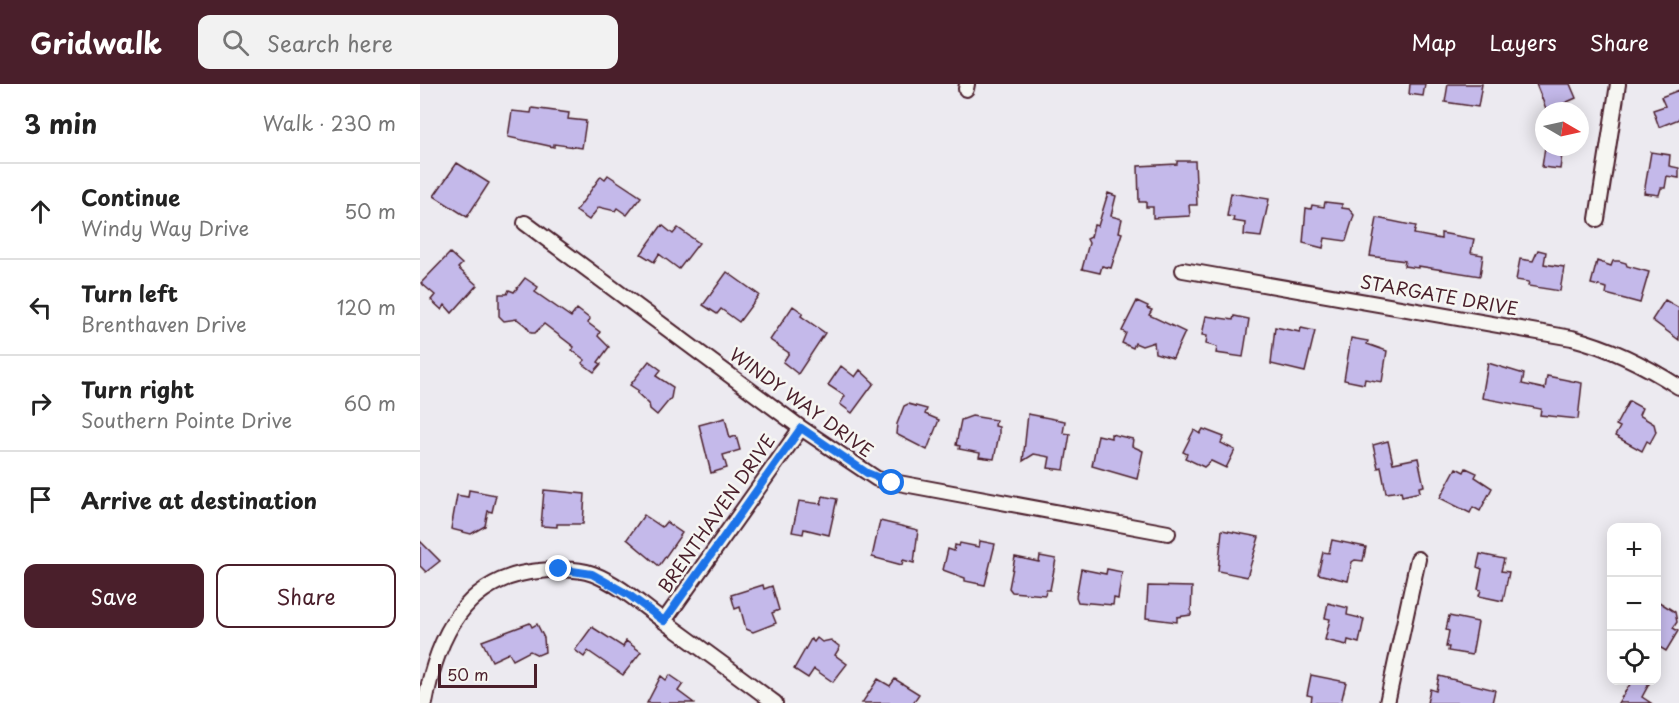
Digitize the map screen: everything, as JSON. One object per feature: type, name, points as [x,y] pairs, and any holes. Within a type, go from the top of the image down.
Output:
[{"type":"street","points":[[1597,219],[1618,84]]},
{"type":"street","name":"WINDY WAY DRIVE","points":[[525,223],[801,428],[878,479],[1168,533]]},
{"type":"street","name":"STARGATE DRIVE","points":[[1183,270],[1572,338],[1612,350],[1679,387]]},
{"type":"street","name":"BRENTHAVEN DRIVE","points":[[664,621],[801,428]]},
{"type":"street","points":[[1387,703],[1418,559]]},
{"type":"street","points":[[425,703],[439,649],[454,618],[479,590],[506,576],[559,569],[592,574],[629,595],[775,703]]},
{"type":"building","points":[[1410,84],[1425,84],[1423,96],[1409,94]]},
{"type":"building","points":[[1448,84],[1482,84],[1478,107],[1445,102]]},
{"type":"building","points":[[1536,84],[1570,84],[1576,98],[1567,102],[1543,102]]},
{"type":"building","points":[[1679,90],[1679,119],[1659,127],[1653,110],[1665,106],[1661,97]]},
{"type":"building","points":[[532,108],[569,113],[568,119],[586,121],[582,148],[554,144],[554,147],[508,137],[512,111],[531,113]]},
{"type":"building","points":[[1651,152],[1670,155],[1669,166],[1679,168],[1679,178],[1667,176],[1665,188],[1661,188],[1659,195],[1644,193]]},
{"type":"building","points":[[1544,156],[1562,156],[1560,169],[1542,167]]},
{"type":"building","points":[[1177,161],[1195,161],[1197,205],[1189,205],[1190,216],[1153,218],[1153,207],[1146,207],[1146,202],[1139,202],[1138,166],[1177,164]]},
{"type":"building","points":[[457,163],[489,183],[467,217],[434,196]]},
{"type":"building","points":[[608,175],[641,197],[627,215],[617,208],[615,211],[599,207],[589,220],[576,211],[601,176],[605,179]]},
{"type":"building","points":[[1108,193],[1116,196],[1111,216],[1122,219],[1119,232],[1122,233],[1111,268],[1102,266],[1100,273],[1082,269],[1089,243],[1087,239],[1091,237],[1094,225],[1098,226]]},
{"type":"building","points":[[1231,193],[1269,199],[1261,237],[1244,235],[1245,223],[1233,221],[1234,217],[1227,216]]},
{"type":"building","points":[[1325,202],[1342,204],[1342,208],[1349,209],[1354,215],[1346,241],[1325,238],[1323,248],[1303,243],[1306,208],[1311,209],[1312,205],[1324,207]]},
{"type":"building","points":[[1377,218],[1416,226],[1414,234],[1441,239],[1441,233],[1474,239],[1471,253],[1483,255],[1480,276],[1418,266],[1418,268],[1404,266],[1405,261],[1370,256]]},
{"type":"building","points":[[662,225],[673,234],[678,228],[699,243],[679,269],[659,254],[654,262],[641,254]]},
{"type":"building","points":[[1538,250],[1546,252],[1544,264],[1564,267],[1560,291],[1528,286],[1529,282],[1516,280],[1520,259],[1533,261]]},
{"type":"building","points":[[450,253],[462,264],[458,268],[477,285],[452,313],[445,305],[442,310],[431,300],[435,295],[421,283]]},
{"type":"building","points":[[1597,261],[1611,266],[1613,261],[1619,261],[1626,263],[1627,266],[1649,272],[1640,303],[1606,294],[1607,288],[1591,284]]},
{"type":"building","points":[[727,272],[759,295],[739,322],[721,309],[717,314],[703,305]]},
{"type":"building","points":[[525,278],[538,287],[535,292],[571,317],[577,309],[590,319],[588,323],[600,332],[598,336],[609,347],[598,362],[601,364],[594,372],[582,363],[585,360],[572,350],[574,347],[544,324],[535,333],[531,333],[517,319],[504,321],[499,316],[499,294],[507,294],[509,290],[514,292]]},
{"type":"building","points":[[1665,300],[1679,308],[1679,340],[1652,320]]},
{"type":"building","points":[[1137,301],[1152,310],[1149,315],[1185,332],[1173,358],[1155,353],[1154,342],[1142,346],[1135,343],[1133,348],[1122,343],[1126,333],[1122,331]]},
{"type":"building","points":[[793,306],[803,313],[801,316],[825,333],[798,374],[783,362],[789,353],[770,340]]},
{"type":"building","points":[[1206,316],[1233,320],[1234,316],[1249,319],[1243,357],[1216,353],[1217,347],[1206,344],[1207,336],[1202,335]]},
{"type":"building","points":[[1275,327],[1300,332],[1301,328],[1315,331],[1305,372],[1271,364]]},
{"type":"building","points":[[1351,338],[1368,341],[1367,344],[1387,351],[1382,382],[1365,379],[1364,384],[1344,380]]},
{"type":"building","points":[[649,361],[661,370],[656,376],[673,387],[671,398],[657,415],[637,393],[639,391],[630,385]]},
{"type":"building","points":[[1488,363],[1524,374],[1522,384],[1545,389],[1547,376],[1582,383],[1578,419],[1540,415],[1541,409],[1482,398]]},
{"type":"building","points":[[841,366],[855,377],[860,370],[874,383],[852,413],[840,404],[845,396],[828,385]]},
{"type":"building","points":[[1629,401],[1642,408],[1639,415],[1654,424],[1656,432],[1650,443],[1647,441],[1642,451],[1615,436],[1620,427],[1616,425]]},
{"type":"building","points":[[908,404],[927,409],[925,414],[939,420],[927,450],[896,434],[904,406]]},
{"type":"building","points":[[1028,414],[1065,421],[1063,433],[1070,434],[1064,470],[1048,468],[1050,457],[1034,454],[1023,461]]},
{"type":"building","points":[[972,416],[996,420],[995,426],[999,427],[999,435],[994,459],[979,457],[980,453],[959,449],[960,446],[956,445],[961,420]]},
{"type":"building","points":[[725,418],[730,438],[736,436],[740,450],[723,455],[727,468],[711,473],[699,425]]},
{"type":"building","points":[[1203,429],[1224,437],[1221,443],[1235,450],[1226,468],[1211,461],[1204,467],[1185,458],[1187,454],[1183,452],[1194,430],[1200,434]]},
{"type":"building","points":[[1111,434],[1133,439],[1132,446],[1143,451],[1137,479],[1092,466],[1098,435],[1111,438]]},
{"type":"building","points":[[1388,441],[1393,463],[1418,458],[1424,486],[1419,487],[1420,492],[1402,496],[1401,491],[1386,493],[1381,467],[1378,468],[1373,445]]},
{"type":"building","points":[[1456,468],[1464,472],[1466,468],[1477,473],[1475,477],[1492,488],[1480,511],[1473,507],[1470,513],[1440,498]]},
{"type":"building","points":[[469,490],[496,495],[492,512],[488,511],[485,526],[471,534],[451,529],[457,495],[468,497]]},
{"type":"building","points":[[544,490],[585,494],[583,524],[541,526]]},
{"type":"building","points":[[823,496],[837,499],[829,535],[804,529],[803,534],[792,532],[799,501],[821,504]]},
{"type":"building","points":[[644,515],[662,527],[666,522],[682,533],[659,566],[627,539]]},
{"type":"building","points":[[880,521],[918,530],[914,563],[903,560],[902,565],[872,557]]},
{"type":"building","points":[[1222,530],[1259,537],[1247,577],[1218,571]]},
{"type":"building","points":[[1332,540],[1366,547],[1363,561],[1352,562],[1348,581],[1318,574],[1323,552],[1329,553]]},
{"type":"building","points":[[420,541],[440,561],[426,572],[420,566]]},
{"type":"building","points":[[980,541],[995,544],[985,585],[965,581],[965,578],[943,570],[948,549],[954,551],[955,545],[959,546],[960,543],[979,547]]},
{"type":"building","points":[[1480,554],[1504,559],[1501,571],[1509,572],[1503,601],[1479,596],[1482,569],[1477,567]]},
{"type":"building","points":[[1040,556],[1056,559],[1050,590],[1046,590],[1045,595],[1012,592],[1009,588],[1015,557],[1039,562]]},
{"type":"building","points":[[1081,569],[1106,574],[1107,569],[1122,572],[1118,599],[1114,598],[1113,605],[1078,602],[1076,597]]},
{"type":"building","points":[[763,585],[764,589],[772,586],[779,610],[772,613],[776,623],[753,632],[746,629],[740,607],[735,609],[731,595]]},
{"type":"building","points":[[1148,586],[1192,587],[1191,615],[1177,617],[1177,622],[1146,618]]},
{"type":"building","points":[[1328,603],[1348,608],[1347,615],[1364,619],[1359,643],[1348,640],[1347,645],[1325,640],[1330,619],[1325,618]]},
{"type":"building","points":[[1661,603],[1675,612],[1677,622],[1673,628],[1678,631],[1666,651],[1661,648]]},
{"type":"building","points":[[1449,616],[1478,622],[1472,655],[1448,651],[1449,647],[1446,647],[1449,631],[1446,630]]},
{"type":"building","points":[[530,623],[532,627],[537,624],[544,638],[545,652],[538,655],[530,651],[513,660],[509,653],[492,661],[482,641]]},
{"type":"building","points":[[592,627],[623,647],[626,641],[641,652],[623,675],[588,651],[584,657],[575,650]]},
{"type":"building","points":[[817,638],[822,642],[831,640],[840,647],[835,655],[847,664],[833,682],[814,669],[808,678],[794,669],[811,639],[814,642]]},
{"type":"building","points":[[670,675],[683,684],[678,691],[694,703],[647,703],[661,676],[666,680]]},
{"type":"building","points":[[1311,675],[1346,682],[1341,703],[1311,703],[1312,696],[1307,695]]},
{"type":"building","points":[[1439,676],[1495,690],[1492,703],[1427,703],[1430,689],[1436,691]]},
{"type":"building","points":[[878,679],[890,686],[895,679],[919,694],[913,703],[862,703]]},
{"type":"building","points":[[1629,685],[1648,685],[1642,697],[1651,703],[1618,703]]},
{"type":"route","points":[[559,569],[592,574],[629,595],[664,621],[801,428],[867,473],[892,483]]}]
